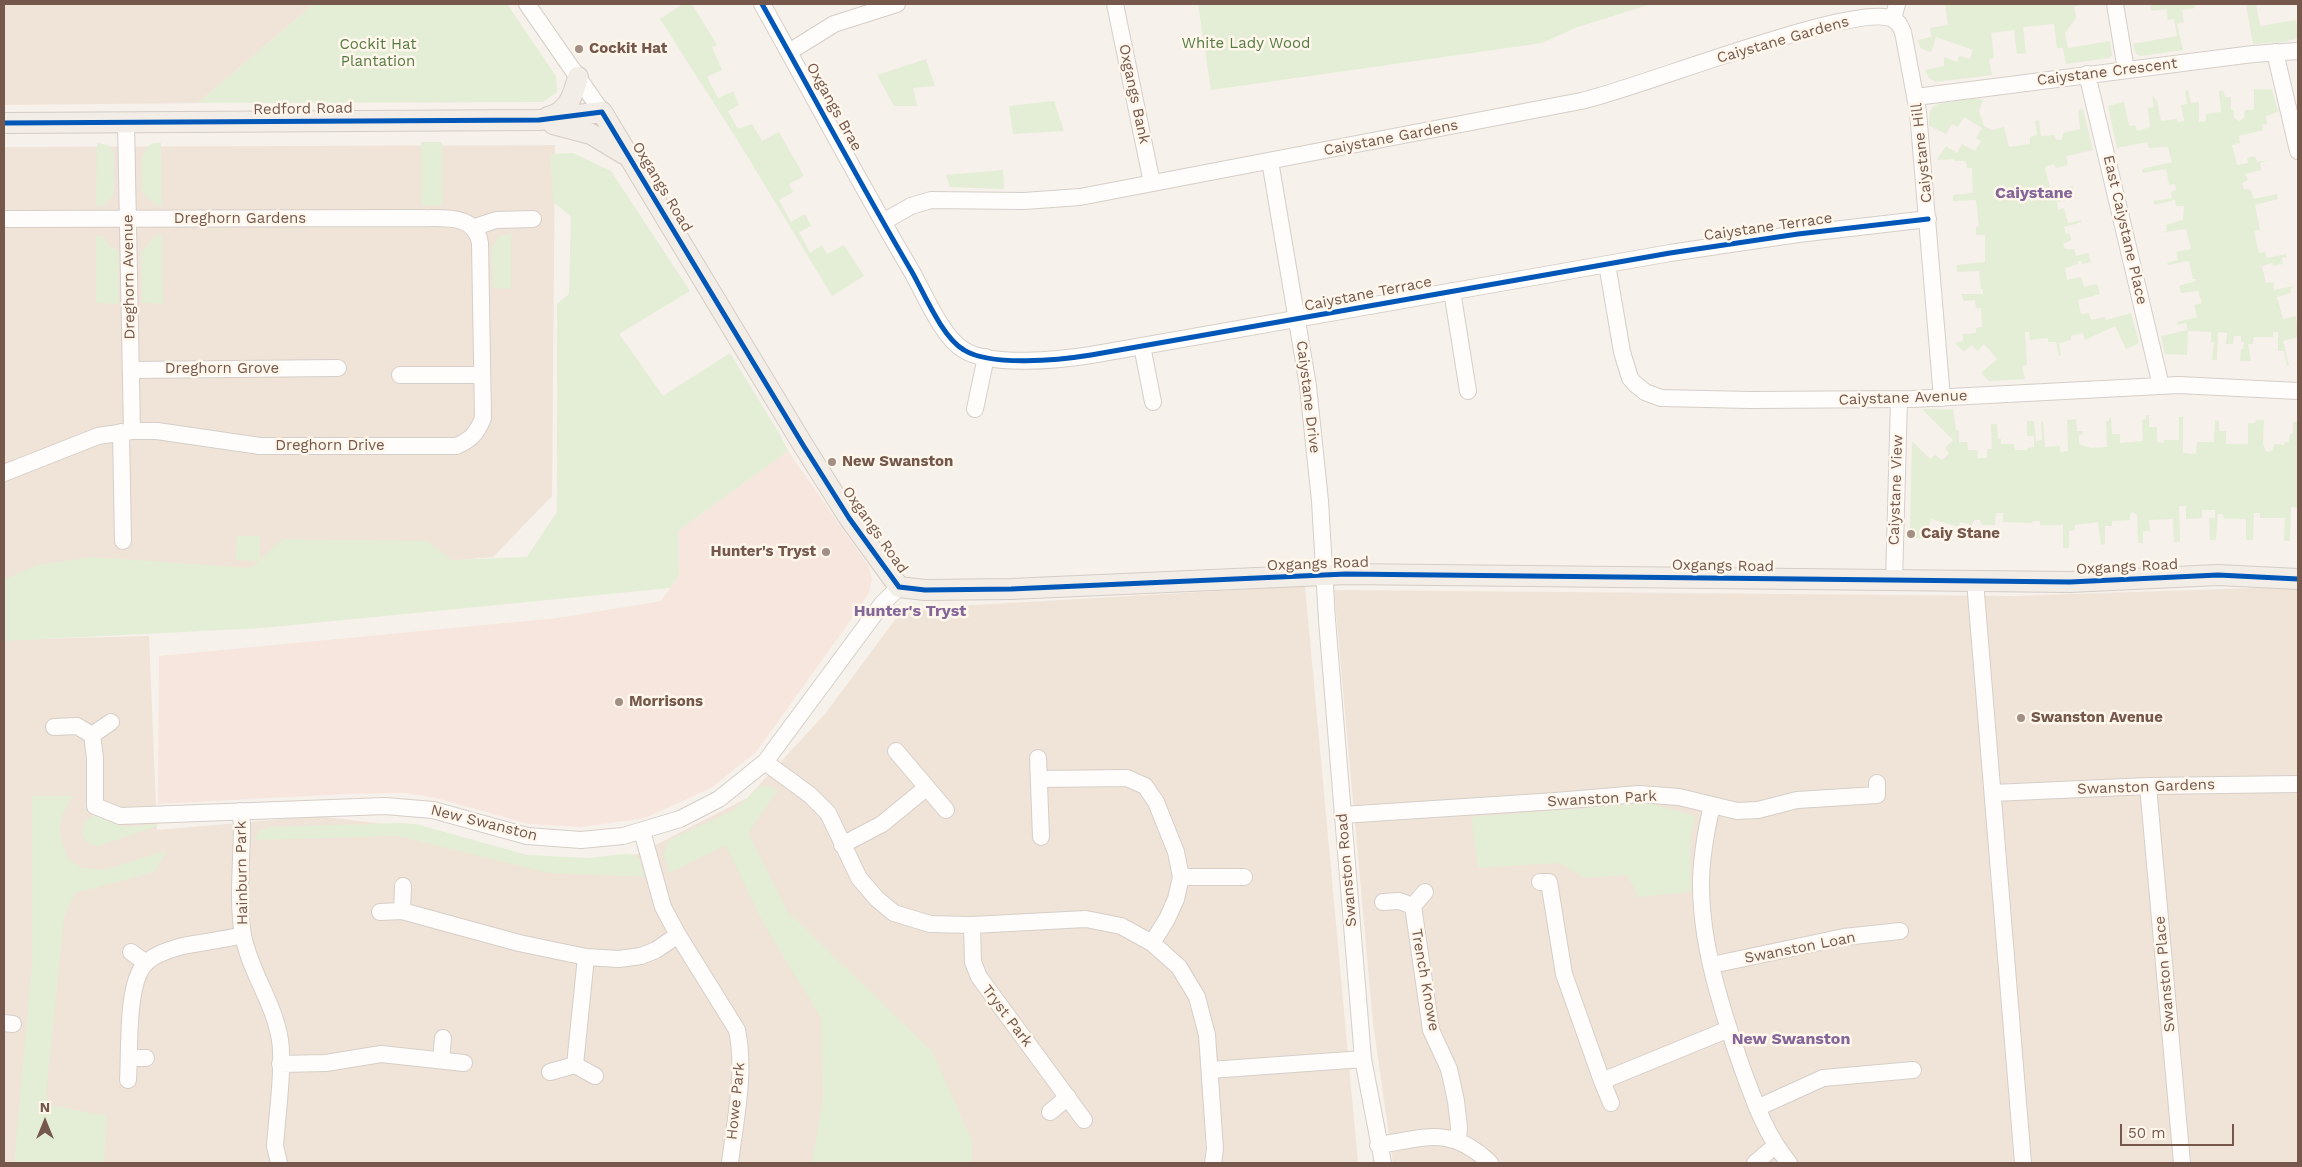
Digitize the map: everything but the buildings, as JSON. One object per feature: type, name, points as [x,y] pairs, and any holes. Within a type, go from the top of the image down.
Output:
[{"type":"main road","points":[[539,120],[557,115],[567,106],[573,95],[578,78]]},
{"type":"main road","name":"Redford Road","points":[[4,123],[539,120],[602,112]]},
{"type":"main road","name":"Oxgangs Road","points":[[602,112],[803,445],[849,518],[899,587],[925,590],[1011,589],[1325,575],[2070,582],[2218,575],[2298,579]]},
{"type":"main road","points":[[539,120],[591,134],[611,145],[631,160]]},
{"type":"street","points":[[527,4],[602,112]]},
{"type":"street","name":"Oxgangs Brae","points":[[762,4],[883,222]]},
{"type":"street","name":"Oxgangs Bank","points":[[1115,4],[1152,184]]},
{"type":"street","points":[[2115,4],[2126,70]]},
{"type":"street","points":[[789,52],[834,24],[886,5]]},
{"type":"street","name":"Caiystane Gardens","points":[[883,222],[912,206],[931,200],[1043,201],[1080,197],[1598,98],[1827,24],[1895,12]]},
{"type":"street","name":"Caiystane Hill","points":[[1895,12],[1902,28],[1916,97],[1942,398]]},
{"type":"street","name":"Caiystane Crescent","points":[[1916,97],[2087,74],[2298,51]]},
{"type":"street","points":[[2275,52],[2298,151]]},
{"type":"street","name":"East Caiystane Place","points":[[2087,74],[2161,386]]},
{"type":"street","name":"Dreghorn Avenue","points":[[126,122],[131,370],[127,432]]},
{"type":"street","name":"Caiystane Drive","points":[[1270,161],[1308,386],[1325,575]]},
{"type":"street","name":"Dreghorn Gardens","points":[[4,219],[419,218],[455,220],[469,223],[475,227]]},
{"type":"street","points":[[475,227],[496,220],[533,218]]},
{"type":"street","name":"Caiystane Terrace","points":[[883,222],[949,336],[965,351],[986,357],[1015,360],[1056,359],[1142,346],[1608,264],[1758,240],[1928,219]]},
{"type":"street","name":"Dreghorn Drive","points":[[4,473],[98,436],[127,432],[156,431],[260,446],[456,446],[469,440],[478,432],[482,418],[480,243],[475,227]]},
{"type":"street","name":"Caiystane Avenue","points":[[1608,264],[1624,362],[1634,383],[1645,392],[1668,398],[1823,401],[1899,400],[2161,386],[2213,386],[2298,391]]},
{"type":"street","name":"Caiystane Terrace","points":[[1452,292],[1468,392]]},
{"type":"street","points":[[1142,346],[1153,402]]},
{"type":"street","points":[[975,409],[986,357]]},
{"type":"street","name":"Dreghorn Grove","points":[[131,370],[314,376],[338,368]]},
{"type":"street","points":[[400,375],[481,375]]},
{"type":"street","name":"Caiystane View","points":[[1894,581],[1899,400]]},
{"type":"street","points":[[123,541],[127,432]]},
{"type":"street","name":"Swanston Road","points":[[1325,575],[1342,815],[1363,1059],[1378,1145],[1383,1163]]},
{"type":"street","points":[[1975,581],[2023,1163]]},
{"type":"street","name":"New Swanston","points":[[92,735],[95,758],[95,806],[129,817],[240,811],[385,806],[412,807],[433,810],[527,836],[581,840],[623,836],[680,818],[719,799],[765,762],[882,604],[899,587]]},
{"type":"street","points":[[54,727],[76,726],[92,735],[111,722]]},
{"type":"street","points":[[896,751],[946,810]]},
{"type":"street","points":[[1038,758],[1040,837]]},
{"type":"street","points":[[765,762],[810,795],[828,813],[859,878],[877,899],[894,913],[930,924],[1086,919],[1121,926],[1152,943],[1179,968],[1197,997],[1207,1035],[1215,1150],[1214,1163]]},
{"type":"street","points":[[1039,779],[1127,778],[1145,786],[1159,810],[1176,852],[1181,877],[1173,906],[1152,943]]},
{"type":"street","name":"Swanston Park","points":[[1342,815],[1639,794],[1679,797],[1737,811],[1758,810],[1797,800],[1878,795],[1877,783]]},
{"type":"street","name":"Swanston Gardens","points":[[1993,793],[2148,786],[2298,784]]},
{"type":"street","name":"Swanston Place","points":[[2148,786],[2182,1163]]},
{"type":"street","points":[[842,845],[882,824],[926,788]]},
{"type":"street","points":[[1712,805],[1702,851],[1701,884],[1703,924],[1712,966],[1729,1029],[1756,1108],[1775,1146],[1789,1163]]},
{"type":"street","name":"Hainburn Park","points":[[240,811],[242,824],[241,908],[243,935],[273,1011],[280,1041],[276,1146],[279,1163]]},
{"type":"street","name":"Howe Park","points":[[642,831],[663,907],[678,935],[737,1030],[741,1048],[741,1072],[730,1163]]},
{"type":"street","points":[[1181,877],[1244,877]]},
{"type":"street","points":[[1540,882],[1549,882],[1564,974],[1611,1103]]},
{"type":"street","points":[[402,911],[403,886]]},
{"type":"street","points":[[1383,902],[1399,901],[1412,906],[1425,892]]},
{"type":"street","name":"Trench Knowe","points":[[1412,906],[1431,1030],[1449,1069],[1456,1102],[1459,1127],[1458,1140]]},
{"type":"street","points":[[380,912],[402,911],[519,944],[586,957],[618,959],[641,956],[656,950],[678,935]]},
{"type":"street","name":"Tryst Park","points":[[972,924],[973,962],[979,977],[1084,1120]]},
{"type":"street","name":"Hainburn Park","points":[[146,963],[163,953],[182,946],[243,935]]},
{"type":"street","name":"Swanston Loan","points":[[1712,966],[1844,937],[1892,935]]},
{"type":"street","points":[[128,1080],[133,992],[138,974],[146,963],[131,952]]},
{"type":"street","points":[[575,1065],[586,957]]},
{"type":"street","points":[[1602,1080],[1729,1029]]},
{"type":"street","points":[[441,1060],[443,1038]]},
{"type":"street","points":[[280,1064],[326,1063],[381,1054],[464,1063]]},
{"type":"street","points":[[129,1058],[146,1058]]},
{"type":"street","points":[[1210,1070],[1363,1059]]},
{"type":"street","points":[[550,1072],[575,1065],[595,1076]]},
{"type":"street","points":[[1756,1108],[1823,1078],[1907,1075]]},
{"type":"street","points":[[1050,1112],[1068,1097]]},
{"type":"street","points":[[1378,1145],[1438,1136],[1458,1140],[1479,1153],[1490,1163]]},
{"type":"street","points":[[1754,1163],[1775,1146]]},
{"type":"shaded area","points":[[4,4],[314,4],[198,103],[4,105]]},
{"type":"shaded area","points":[[555,145],[552,496],[493,557],[4,602],[4,147]]},
{"type":"shaded area","points":[[788,451],[869,567],[872,579],[869,593],[756,752],[711,788],[645,818],[581,827],[529,824],[436,798],[406,793],[345,794],[158,804],[159,656],[558,618],[661,601],[679,576],[678,531]]},
{"type":"shaded area","points":[[1305,586],[1358,1163],[4,1163],[4,640],[149,636],[157,830],[317,816],[376,823],[556,862],[638,854],[747,798],[825,714],[903,609]]},
{"type":"shaded area","points":[[2253,588],[2298,589],[2298,1163],[1393,1163],[1373,1023],[1334,590],[2015,596]]},
{"type":"green space","name":"Cockit Hat Plantation","points":[[314,4],[507,4],[556,76],[557,92],[543,102],[198,103]]},
{"type":"green space","points":[[683,4],[692,4],[717,45],[712,47],[722,70],[707,77],[718,98],[733,91],[739,105],[728,111],[738,129],[752,124],[762,141],[779,132],[804,176],[789,184],[793,192],[779,200],[791,222],[805,214],[811,226],[799,232],[810,253],[822,245],[827,254],[844,245],[864,276],[832,296],[738,141],[660,19]]},
{"type":"green space","name":"White Lady Wood","points":[[1198,4],[1651,4],[1575,28],[1542,43],[1211,90]]},
{"type":"green space","points":[[1945,4],[2085,4],[2074,7],[2076,18],[2065,33],[2068,48],[2110,41],[2112,55],[2109,58],[2066,64],[2063,48],[2057,48],[2054,24],[2023,27],[2026,53],[2017,54],[2014,30],[1991,33],[1994,58],[1989,59],[1992,75],[1936,82],[1929,78],[1925,70],[1944,66],[1944,57],[1957,62],[1959,56],[1970,59],[1973,50],[1936,37],[1931,52],[1920,48],[1918,40],[1931,37],[1930,28],[1948,25]]},
{"type":"green space","points":[[2150,4],[2194,4],[2195,8],[2182,10],[2184,22],[2177,24],[2183,50],[2141,56],[2136,54],[2133,44],[2177,36],[2174,19],[2168,20],[2166,9],[2151,11]]},
{"type":"green space","points":[[2246,4],[2256,4],[2260,26],[2296,20],[2297,38],[2285,42],[2253,44]]},
{"type":"green space","points":[[926,59],[935,86],[913,88],[917,106],[894,106],[877,75]]},
{"type":"green space","points":[[2254,89],[2272,89],[2278,112],[2266,116],[2267,124],[2262,125],[2263,130],[2239,136],[2240,143],[2232,145],[2237,165],[2248,163],[2247,158],[2255,156],[2257,162],[2270,160],[2260,163],[2261,170],[2245,174],[2248,180],[2242,183],[2244,189],[2251,190],[2253,199],[2277,194],[2278,199],[2255,205],[2260,230],[2254,231],[2259,253],[2265,252],[2267,258],[2286,254],[2287,257],[2282,258],[2283,264],[2273,266],[2272,263],[2262,266],[2266,283],[2273,282],[2274,290],[2294,286],[2290,289],[2291,293],[2277,297],[2283,319],[2296,316],[2298,337],[2283,341],[2289,365],[2287,366],[2284,351],[2278,351],[2278,332],[2273,332],[2273,337],[2254,337],[2253,344],[2248,344],[2251,361],[2240,361],[2244,342],[2241,342],[2241,336],[2234,336],[2233,344],[2226,344],[2227,333],[2218,332],[2217,360],[2212,360],[2214,342],[2211,342],[2211,332],[2188,331],[2187,355],[2165,354],[2161,336],[2188,330],[2186,323],[2178,325],[2177,322],[2197,317],[2194,305],[2202,303],[2198,291],[2181,293],[2179,286],[2196,281],[2196,279],[2193,279],[2189,261],[2168,265],[2167,263],[2178,260],[2176,252],[2191,249],[2186,229],[2160,233],[2167,231],[2166,225],[2183,220],[2184,206],[2176,206],[2175,200],[2154,205],[2153,201],[2172,198],[2171,192],[2176,190],[2175,184],[2169,185],[2166,169],[2143,173],[2142,169],[2172,162],[2168,147],[2149,148],[2147,142],[2117,148],[2108,106],[2124,102],[2129,126],[2135,125],[2137,131],[2150,127],[2148,108],[2154,107],[2152,95],[2157,101],[2161,121],[2177,119],[2178,122],[2184,121],[2181,105],[2187,104],[2185,91],[2188,90],[2191,103],[2199,102],[2199,122],[2206,121],[2206,114],[2221,112],[2219,91],[2223,90],[2225,97],[2231,97],[2231,110],[2234,110],[2234,118],[2239,121],[2244,118],[2245,110],[2254,110]]},
{"type":"green space","points":[[1975,98],[1983,100],[1979,111],[1984,126],[1992,130],[2004,127],[2009,147],[2030,144],[2030,137],[2037,135],[2035,121],[2039,120],[2041,136],[2054,135],[2057,140],[2062,140],[2063,133],[2080,129],[2078,110],[2083,109],[2093,150],[2066,156],[2068,165],[2056,168],[2054,164],[2045,167],[2051,192],[2073,186],[2075,198],[2057,202],[2058,210],[2064,208],[2068,223],[2081,220],[2082,222],[2064,227],[2066,234],[2070,234],[2071,240],[2063,244],[2065,249],[2074,249],[2076,256],[2088,253],[2091,262],[2082,264],[2081,261],[2078,261],[2078,264],[2065,268],[2067,280],[2081,277],[2084,287],[2097,284],[2100,294],[2078,300],[2081,314],[2089,313],[2091,320],[2105,317],[2106,320],[2131,313],[2139,343],[2126,349],[2115,326],[2085,340],[2083,333],[2071,336],[2071,340],[2059,343],[2061,355],[2059,356],[2056,342],[2048,342],[2048,338],[2030,340],[2029,332],[2025,332],[2027,365],[2022,366],[2025,379],[1989,381],[1981,373],[1997,359],[1984,344],[1977,351],[1972,345],[1964,352],[1955,343],[1963,341],[1963,334],[1976,333],[1976,328],[1982,327],[1981,308],[1976,308],[1975,300],[1964,301],[1961,294],[1983,294],[1979,271],[1957,272],[1957,265],[1985,262],[1985,235],[1976,235],[1976,227],[1979,226],[1976,200],[1953,201],[1953,195],[1973,193],[1972,168],[1967,168],[1966,161],[1954,161],[1954,159],[1937,160],[1946,146],[1957,153],[1962,144],[1975,151],[1981,141],[1976,138],[1982,128],[1964,117],[1958,127],[1952,124],[1946,134],[1929,126],[1929,116],[1932,108],[1938,104]]},
{"type":"green space","points":[[1054,101],[1064,131],[1013,134],[1009,106]]},
{"type":"green space","points":[[421,142],[442,142],[443,205],[422,206]]},
{"type":"green space","points":[[97,143],[108,145],[114,152],[114,195],[102,206],[96,206]]},
{"type":"green space","points":[[161,143],[162,206],[156,205],[142,192],[142,157],[149,145]]},
{"type":"green space","points":[[573,153],[611,171],[690,291],[619,334],[663,396],[730,353],[788,451],[678,531],[679,576],[670,588],[262,628],[4,641],[4,580],[37,565],[92,557],[251,568],[259,561],[236,560],[237,536],[260,536],[260,560],[283,539],[427,541],[452,560],[527,557],[557,512],[557,304],[569,294],[571,216],[553,202],[550,154]]},
{"type":"green space","points":[[1003,170],[1004,189],[950,187],[946,175]]},
{"type":"green space","points":[[511,233],[511,289],[493,288],[492,248],[498,237]]},
{"type":"green space","points":[[156,235],[162,235],[163,304],[142,303],[141,252]]},
{"type":"green space","points":[[96,236],[103,236],[107,243],[118,252],[119,304],[96,303]]},
{"type":"green space","points":[[1924,409],[1953,409],[1956,430],[1959,431],[1959,442],[1967,442],[1968,450],[1977,450],[1978,458],[1987,458],[1987,449],[1992,449],[1991,424],[1997,424],[1998,439],[2001,439],[2001,444],[2014,444],[2015,450],[2027,450],[2034,447],[2034,436],[2027,436],[2027,421],[2034,421],[2036,441],[2042,440],[2041,421],[2043,421],[2045,447],[2060,446],[2060,452],[2068,451],[2067,420],[2076,419],[2077,431],[2083,431],[2083,434],[2079,435],[2079,444],[2091,448],[2107,447],[2106,421],[2109,421],[2109,418],[2111,418],[2112,434],[2120,434],[2120,443],[2143,441],[2142,420],[2146,419],[2146,415],[2149,415],[2149,427],[2157,427],[2157,442],[2164,443],[2164,440],[2179,440],[2179,417],[2183,417],[2183,453],[2196,454],[2197,442],[2214,442],[2215,420],[2219,421],[2219,431],[2226,431],[2226,444],[2248,444],[2248,423],[2264,420],[2263,444],[2266,451],[2269,452],[2273,450],[2274,444],[2284,445],[2285,442],[2289,442],[2290,434],[2293,434],[2293,422],[2298,422],[2298,508],[2291,507],[2290,541],[2284,541],[2285,518],[2260,518],[2260,513],[2254,513],[2253,540],[2246,540],[2246,519],[2224,519],[2223,514],[2218,514],[2216,540],[2210,540],[2209,518],[2215,518],[2215,510],[2202,510],[2202,518],[2186,519],[2186,506],[2179,506],[2180,542],[2174,542],[2173,519],[2149,520],[2150,531],[2143,531],[2143,543],[2138,543],[2137,515],[2133,512],[2130,514],[2130,520],[2112,521],[2112,526],[2105,526],[2105,544],[2101,545],[2098,522],[2075,525],[2075,530],[2069,531],[2069,548],[2063,548],[2063,525],[2040,525],[2040,521],[2033,521],[2032,523],[2003,522],[2003,513],[1996,513],[1995,525],[1982,525],[1980,520],[1974,520],[1972,525],[1960,522],[1959,527],[1931,519],[1924,540],[1914,537],[1915,532],[1910,529],[1912,441],[1930,459],[1935,455],[1942,460],[1949,453],[1945,448],[1953,440]]},
{"type":"green space","points":[[767,786],[778,790],[748,833],[788,912],[932,1051],[972,1141],[972,1163],[812,1163],[823,1099],[821,1018],[763,923],[726,845],[669,873],[664,853],[669,840],[734,810],[759,787]]},
{"type":"green space","points":[[32,796],[73,796],[67,805],[60,826],[62,841],[68,859],[82,868],[104,870],[168,850],[154,872],[75,893],[64,918],[46,1095],[49,1105],[107,1116],[104,1163],[14,1163],[32,964]]},
{"type":"green space","points":[[1649,803],[1695,816],[1690,841],[1691,892],[1639,897],[1627,875],[1585,878],[1559,863],[1478,868],[1471,817]]},
{"type":"green space","points":[[95,815],[120,826],[160,825],[96,846],[86,841],[82,833],[85,821]]},
{"type":"green space","points":[[416,824],[527,855],[588,858],[625,854],[635,855],[640,861],[645,877],[549,873],[398,836],[255,840],[259,831],[270,827]]},
{"type":"cycle path","points":[[762,4],[941,326],[948,336],[964,350],[991,359],[1026,361],[1091,355],[1670,253],[1798,234],[1928,219]]},
{"type":"cycle path","points":[[4,123],[539,120],[602,112],[803,445],[849,518],[899,587],[925,590],[1011,589],[1346,574],[2070,582],[2218,575],[2298,579]]},
{"type":"place","name":"Cockit Hat","points":[[579,49]]},
{"type":"place","name":"New Swanston","points":[[832,462]]},
{"type":"place","name":"Caiy Stane","points":[[1911,534]]},
{"type":"place","name":"Hunter's Tryst","points":[[826,552]]},
{"type":"place","name":"Morrisons","points":[[619,702]]},
{"type":"place","name":"Swanston Avenue","points":[[2021,718]]},
{"type":"district","name":"Caiystane","points":[[2034,193]]},
{"type":"district","name":"Hunter's Tryst","points":[[910,611]]},
{"type":"district","name":"New Swanston","points":[[1791,1039]]}]
